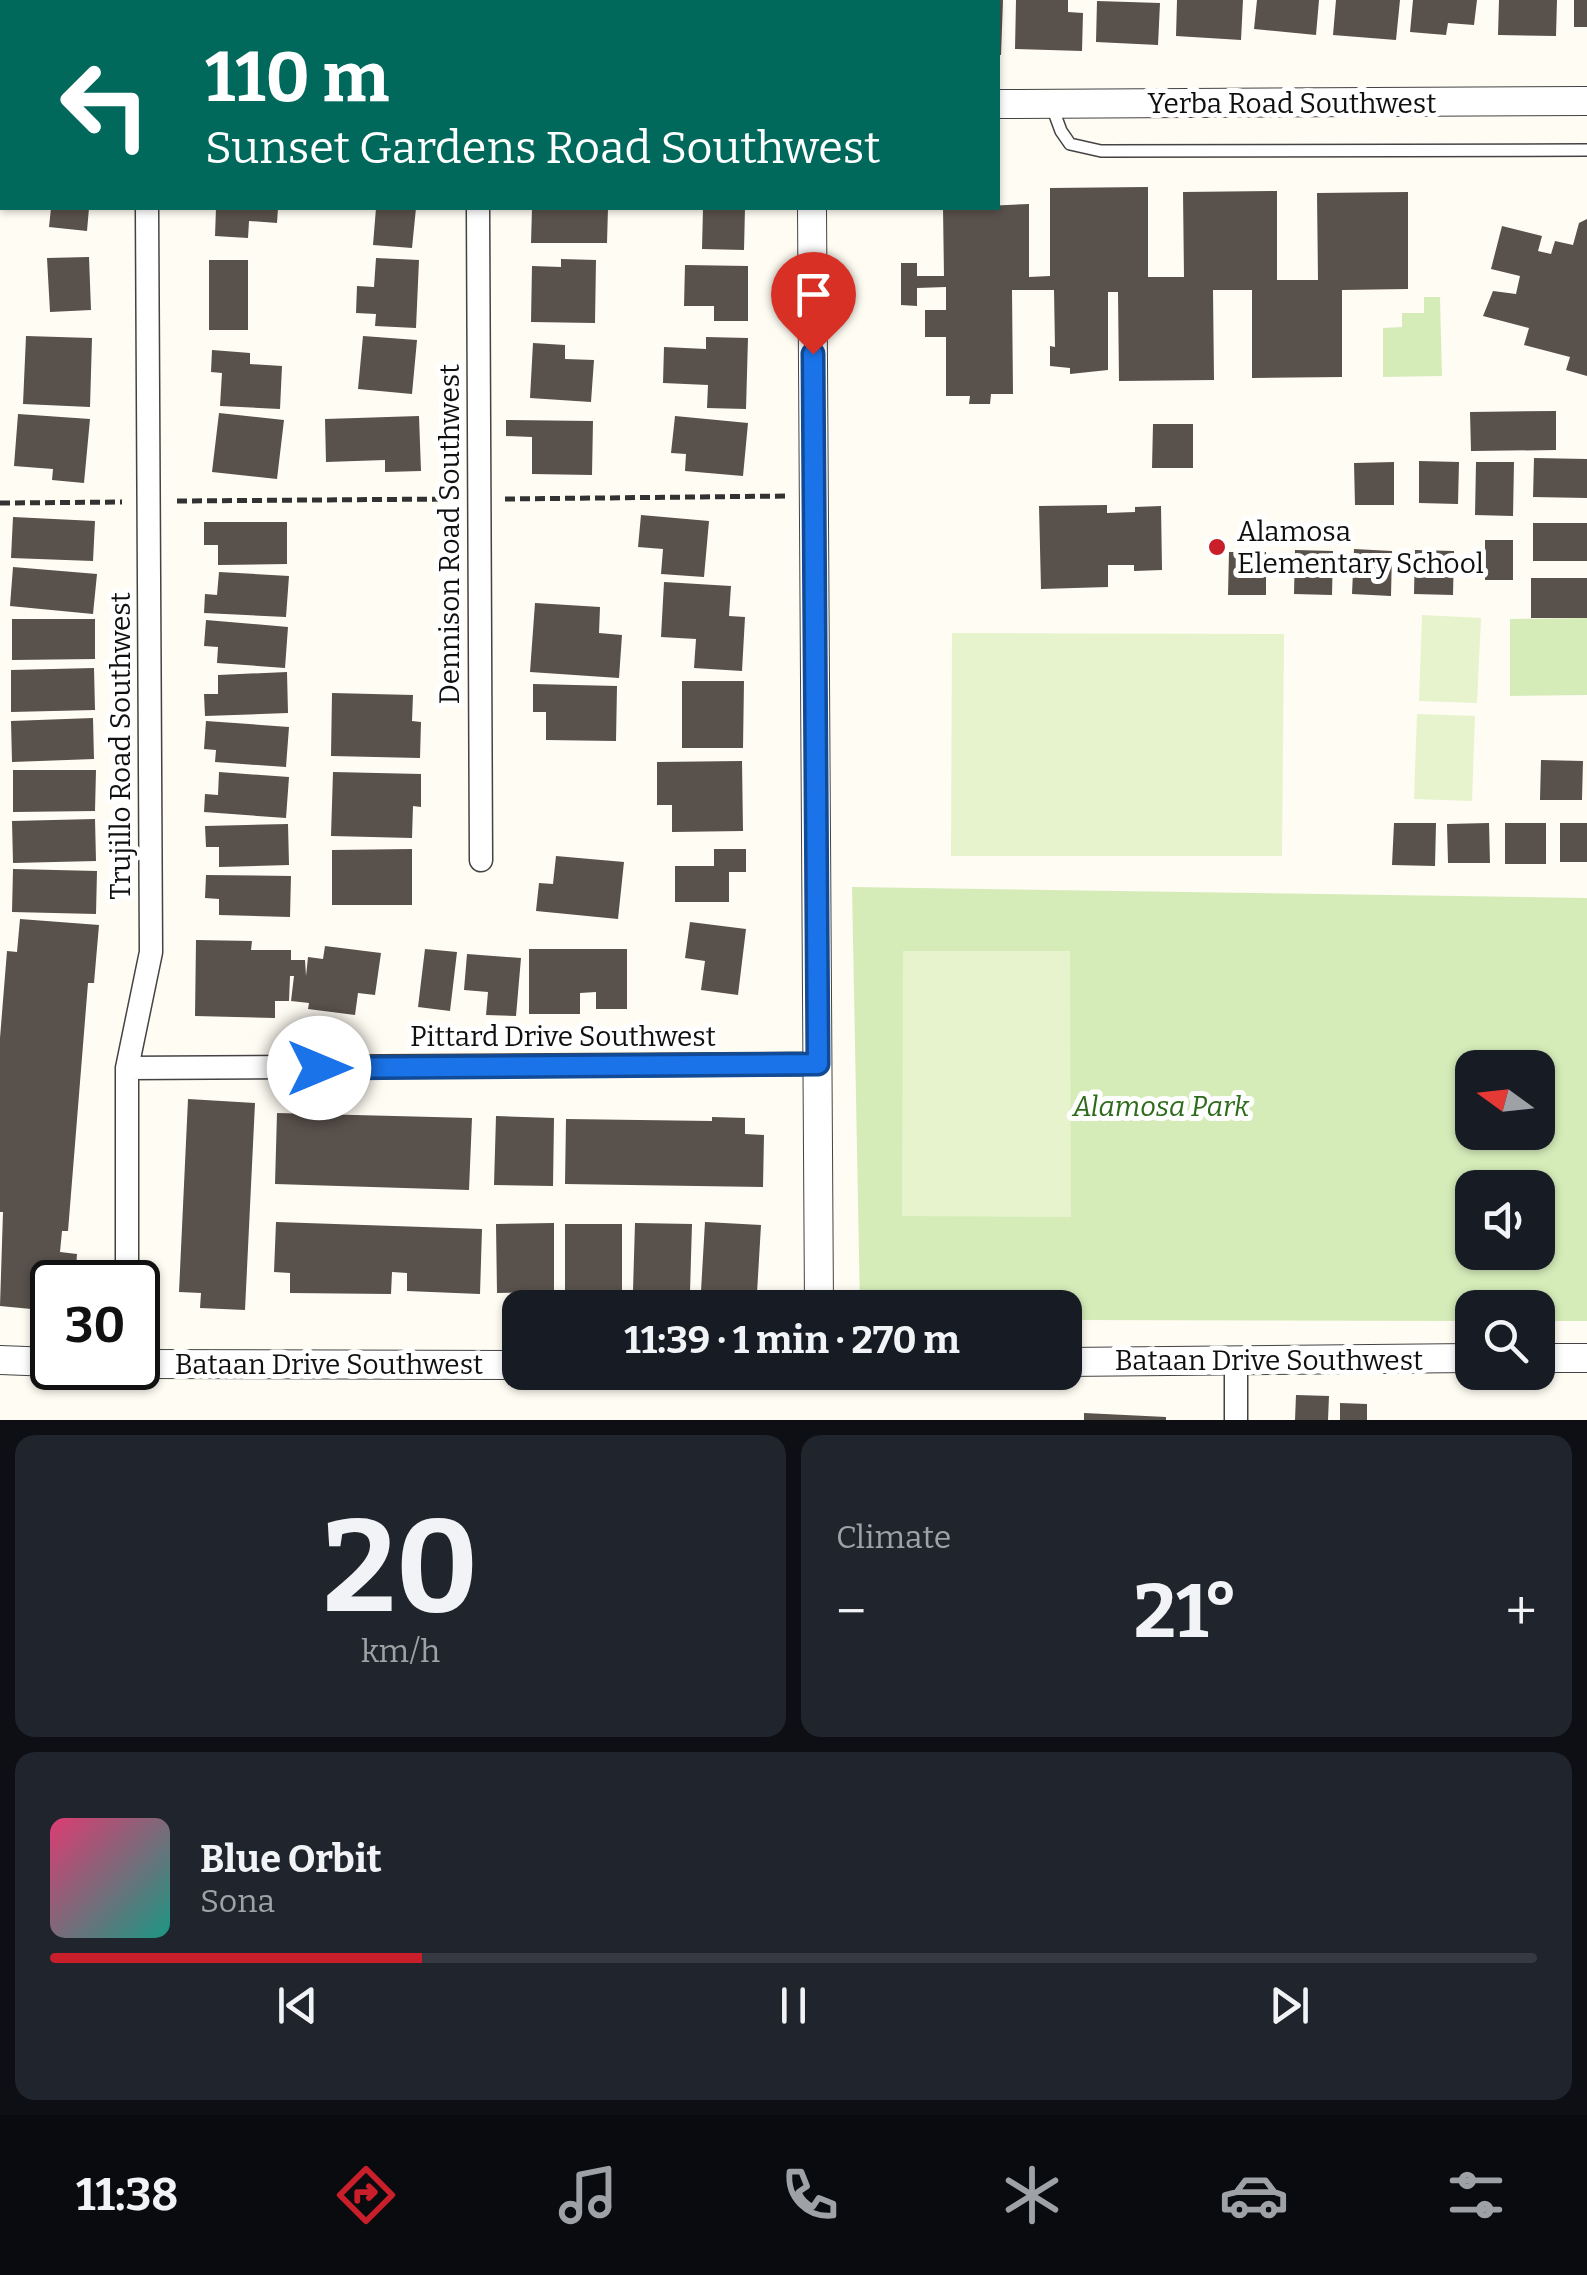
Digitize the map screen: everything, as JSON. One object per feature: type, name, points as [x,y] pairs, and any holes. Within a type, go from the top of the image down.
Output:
[{"type":"street","name":"Yerba Road Southwest","points":[[1000,104],[1587,101]]},
{"type":"street","name":"Trujillo Road Southwest","points":[[128,1260],[127,1068],[151,952],[147,210]]},
{"type":"street","name":"Dennison Road Southwest","points":[[478,210],[481,860]]},
{"type":"street","points":[[812,210],[819,1290]]},
{"type":"street","name":"Pittard Drive Southwest","points":[[127,1068],[818,1064]]},
{"type":"street","name":"Bataan Drive Southwest","points":[[1082,1362],[1455,1358]]},
{"type":"street","points":[[1555,1358],[1587,1358]]},
{"type":"street","points":[[0,1360],[30,1361]]},
{"type":"street","points":[[1236,1360],[1236,1420]]},
{"type":"street","name":"Bataan Drive Southwest","points":[[160,1364],[502,1364]]},
{"type":"lane","points":[[1051,104],[1070,144],[1101,151],[1587,150]]},
{"type":"path","points":[[504,499],[787,496]]},
{"type":"path","points":[[176,502],[451,499]]},
{"type":"path","points":[[0,503],[122,502]]},
{"type":"green space","points":[[1424,297],[1440,297],[1442,376],[1383,377],[1383,328],[1402,327],[1402,313],[1424,313]]},
{"type":"green space","points":[[1422,615],[1481,618],[1477,703],[1419,701]]},
{"type":"green space","points":[[1587,618],[1587,695],[1510,696],[1510,619]]},
{"type":"green space","points":[[952,633],[1284,634],[1282,856],[951,856]]},
{"type":"green space","points":[[1417,714],[1475,716],[1472,801],[1414,799]]},
{"type":"green space","name":"Alamosa Park","points":[[852,887],[1587,898],[1587,1321],[1555,1321],[1555,1290],[1455,1290],[1455,1321],[1082,1320],[1082,1290],[860,1290]]},
{"type":"green space","points":[[903,951],[1070,951],[1071,1217],[902,1216]]},
{"type":"building","points":[[1000,0],[1003,0],[1001,55]]},
{"type":"building","points":[[1016,0],[1068,0],[1068,12],[1083,13],[1082,51],[1015,49]]},
{"type":"building","points":[[1177,0],[1243,0],[1241,40],[1176,36]]},
{"type":"building","points":[[1257,0],[1319,0],[1316,35],[1254,29]]},
{"type":"building","points":[[1336,0],[1400,0],[1396,40],[1333,35]]},
{"type":"building","points":[[1413,0],[1477,0],[1474,25],[1448,23],[1446,35],[1410,32]]},
{"type":"building","points":[[1499,0],[1557,0],[1556,36],[1498,35]]},
{"type":"building","points":[[1574,0],[1587,0],[1587,27],[1574,27]]},
{"type":"building","points":[[1097,1],[1160,3],[1158,45],[1096,42]]},
{"type":"building","points":[[1148,187],[1148,277],[1184,277],[1183,192],[1277,191],[1277,280],[1318,280],[1317,193],[1408,192],[1408,289],[1342,290],[1342,377],[1252,378],[1252,290],[1213,290],[1214,380],[1119,381],[1118,292],[1108,292],[1108,370],[1070,374],[1070,368],[1050,366],[1050,346],[1055,347],[1054,290],[1012,290],[1013,394],[991,394],[990,404],[969,404],[970,396],[946,396],[946,337],[925,337],[925,310],[946,310],[946,287],[917,288],[917,306],[901,305],[901,263],[917,263],[917,276],[944,276],[943,210],[1000,210],[1000,205],[1029,204],[1029,277],[1050,276],[1050,188]]},
{"type":"building","points":[[51,210],[89,210],[87,231],[49,227]]},
{"type":"building","points":[[216,210],[278,210],[277,223],[249,221],[248,238],[215,236]]},
{"type":"building","points":[[376,210],[416,210],[412,248],[373,245]]},
{"type":"building","points":[[532,210],[608,210],[607,243],[531,243]]},
{"type":"building","points":[[703,210],[745,210],[744,250],[702,249]]},
{"type":"building","points":[[1587,219],[1587,376],[1566,370],[1570,357],[1524,345],[1529,328],[1483,316],[1493,291],[1516,294],[1520,276],[1491,269],[1502,226],[1542,236],[1538,251],[1551,254],[1555,241],[1573,245],[1579,223]]},
{"type":"building","points":[[89,257],[91,310],[50,312],[47,258]]},
{"type":"building","points":[[376,258],[419,260],[416,328],[375,326],[376,314],[356,313],[357,286],[374,287]]},
{"type":"building","points":[[561,259],[596,260],[595,323],[531,322],[532,266],[561,267]]},
{"type":"building","points":[[209,260],[248,260],[248,330],[209,330]]},
{"type":"building","points":[[685,265],[748,266],[748,321],[714,321],[714,306],[684,306]]},
{"type":"building","points":[[26,336],[92,338],[90,407],[23,404]]},
{"type":"building","points":[[363,336],[417,340],[412,394],[358,389]]},
{"type":"building","points":[[706,337],[748,338],[746,409],[707,408],[708,385],[663,383],[664,347],[706,349]]},
{"type":"building","points":[[533,343],[565,345],[565,359],[594,360],[591,402],[530,398]]},
{"type":"building","points":[[212,350],[250,353],[250,364],[282,366],[280,409],[220,406],[222,373],[211,372]]},
{"type":"building","points":[[1556,411],[1556,450],[1471,451],[1470,412]]},
{"type":"building","points":[[219,413],[284,420],[277,479],[212,472]]},
{"type":"building","points":[[18,414],[90,419],[84,483],[52,480],[53,469],[14,466]]},
{"type":"building","points":[[419,416],[421,471],[385,472],[385,460],[326,462],[325,419]]},
{"type":"building","points":[[675,416],[748,423],[743,476],[685,471],[686,454],[671,453]]},
{"type":"building","points":[[506,420],[593,421],[592,475],[532,474],[532,437],[506,436]]},
{"type":"building","points":[[1153,424],[1193,424],[1193,468],[1152,468]]},
{"type":"building","points":[[1534,458],[1587,459],[1587,498],[1533,497]]},
{"type":"building","points":[[1419,461],[1459,462],[1458,504],[1419,503]]},
{"type":"building","points":[[1394,462],[1394,505],[1355,505],[1354,463]]},
{"type":"building","points":[[1476,462],[1514,462],[1513,516],[1475,515]]},
{"type":"building","points":[[1107,505],[1107,513],[1161,506],[1162,570],[1134,571],[1134,565],[1108,565],[1108,587],[1041,589],[1039,506]]},
{"type":"building","points":[[641,515],[709,521],[704,577],[661,574],[663,549],[638,547]]},
{"type":"building","points":[[13,517],[95,521],[93,561],[11,558]]},
{"type":"building","points":[[204,522],[287,522],[287,564],[218,565],[218,545],[204,545]]},
{"type":"building","points":[[1533,523],[1587,523],[1587,561],[1533,561]]},
{"type":"building","points":[[1485,540],[1513,540],[1513,580],[1485,580]]},
{"type":"building","points":[[1354,549],[1392,551],[1391,596],[1352,594]]},
{"type":"building","points":[[1295,550],[1333,551],[1332,595],[1294,594]]},
{"type":"building","points":[[1415,550],[1454,551],[1453,595],[1414,594]]},
{"type":"building","points":[[1229,552],[1266,552],[1266,595],[1228,595]]},
{"type":"building","points":[[13,567],[97,574],[93,614],[10,606]]},
{"type":"building","points":[[219,572],[289,576],[286,617],[204,613],[205,594],[217,595]]},
{"type":"building","points":[[1531,578],[1587,578],[1587,618],[1531,618]]},
{"type":"building","points":[[664,582],[731,586],[729,616],[745,617],[742,671],[694,668],[696,639],[661,637]]},
{"type":"building","points":[[535,603],[600,607],[599,633],[622,635],[619,678],[530,672]]},
{"type":"building","points":[[12,619],[95,619],[95,659],[12,660]]},
{"type":"building","points":[[206,620],[288,627],[285,668],[217,663],[218,647],[204,646]]},
{"type":"building","points":[[94,668],[95,710],[11,712],[11,670]]},
{"type":"building","points":[[287,672],[288,713],[205,716],[204,694],[218,694],[218,675]]},
{"type":"building","points":[[682,681],[744,681],[743,748],[682,748]]},
{"type":"building","points":[[533,684],[617,686],[616,741],[546,740],[546,712],[533,712]]},
{"type":"building","points":[[332,693],[413,695],[412,721],[421,722],[420,758],[331,756]]},
{"type":"building","points":[[93,718],[94,759],[12,762],[11,721]]},
{"type":"building","points":[[206,721],[289,727],[286,767],[215,762],[216,750],[204,749]]},
{"type":"building","points":[[1541,760],[1583,761],[1582,800],[1540,800]]},
{"type":"building","points":[[742,761],[743,831],[672,832],[672,805],[657,805],[657,762]]},
{"type":"building","points":[[13,770],[96,770],[95,811],[13,812]]},
{"type":"building","points":[[219,772],[289,777],[286,818],[204,812],[205,794],[218,795]]},
{"type":"building","points":[[333,772],[421,774],[421,807],[413,806],[412,838],[331,836]]},
{"type":"building","points":[[95,819],[96,861],[13,863],[12,821]]},
{"type":"building","points":[[1394,823],[1436,823],[1435,866],[1392,865]]},
{"type":"building","points":[[1489,823],[1490,863],[1448,863],[1447,824]]},
{"type":"building","points":[[1505,823],[1546,823],[1546,864],[1505,864]]},
{"type":"building","points":[[1560,823],[1587,823],[1587,862],[1560,862]]},
{"type":"building","points":[[288,824],[289,865],[219,867],[219,847],[206,847],[205,826]]},
{"type":"building","points":[[412,849],[412,905],[332,905],[332,850]]},
{"type":"building","points":[[714,849],[746,849],[746,872],[729,872],[729,902],[675,902],[675,866],[714,866]]},
{"type":"building","points":[[556,856],[624,862],[618,919],[536,911],[539,883],[553,884]]},
{"type":"building","points":[[13,869],[97,871],[96,914],[12,912]]},
{"type":"building","points":[[206,875],[291,876],[290,917],[219,915],[219,899],[205,898]]},
{"type":"building","points":[[20,919],[99,925],[94,983],[88,983],[68,1231],[62,1231],[60,1252],[77,1254],[77,1260],[30,1260],[30,1309],[0,1306],[0,1038],[7,951],[17,952]]},
{"type":"building","points":[[690,922],[746,929],[738,995],[701,990],[705,961],[685,958]]},
{"type":"building","points":[[196,940],[252,941],[251,950],[291,950],[291,960],[305,960],[306,976],[308,957],[323,959],[325,946],[381,953],[375,995],[358,993],[355,1015],[308,1009],[309,1003],[291,1001],[294,976],[290,976],[289,1001],[275,1001],[275,1018],[195,1016]]},
{"type":"building","points":[[425,949],[457,952],[450,1011],[418,1007]]},
{"type":"building","points":[[529,949],[627,949],[627,1009],[596,1009],[596,992],[580,993],[580,1014],[529,1014]]},
{"type":"building","points":[[467,954],[521,958],[516,1016],[486,1015],[488,992],[464,990]]},
{"type":"building","points":[[188,1099],[255,1103],[245,1310],[200,1308],[201,1293],[179,1292]]},
{"type":"building","points":[[277,1113],[472,1118],[469,1190],[275,1184]]},
{"type":"building","points":[[496,1116],[554,1118],[553,1186],[494,1185]]},
{"type":"building","points":[[712,1117],[745,1118],[745,1134],[764,1135],[763,1187],[565,1184],[566,1119],[712,1121]]},
{"type":"building","points":[[276,1222],[482,1229],[480,1294],[407,1291],[407,1273],[392,1272],[391,1294],[290,1293],[290,1273],[274,1272]]},
{"type":"building","points":[[705,1222],[761,1225],[757,1290],[701,1290]]},
{"type":"building","points":[[554,1223],[554,1290],[497,1293],[496,1224]]},
{"type":"building","points":[[635,1223],[692,1224],[690,1290],[633,1290]]},
{"type":"building","points":[[565,1224],[622,1224],[622,1290],[565,1290]]},
{"type":"building","points":[[1296,1395],[1329,1396],[1328,1420],[1295,1420]]},
{"type":"building","points":[[1340,1403],[1367,1404],[1367,1420],[1340,1420]]},
{"type":"building","points":[[1084,1413],[1166,1417],[1166,1420],[1084,1420]]},
{"type":"place","name":"Alamosa Elementary School","points":[[1217,547]]},
{"type":"route","points":[[319,1068],[818,1064],[813,354]]}]
